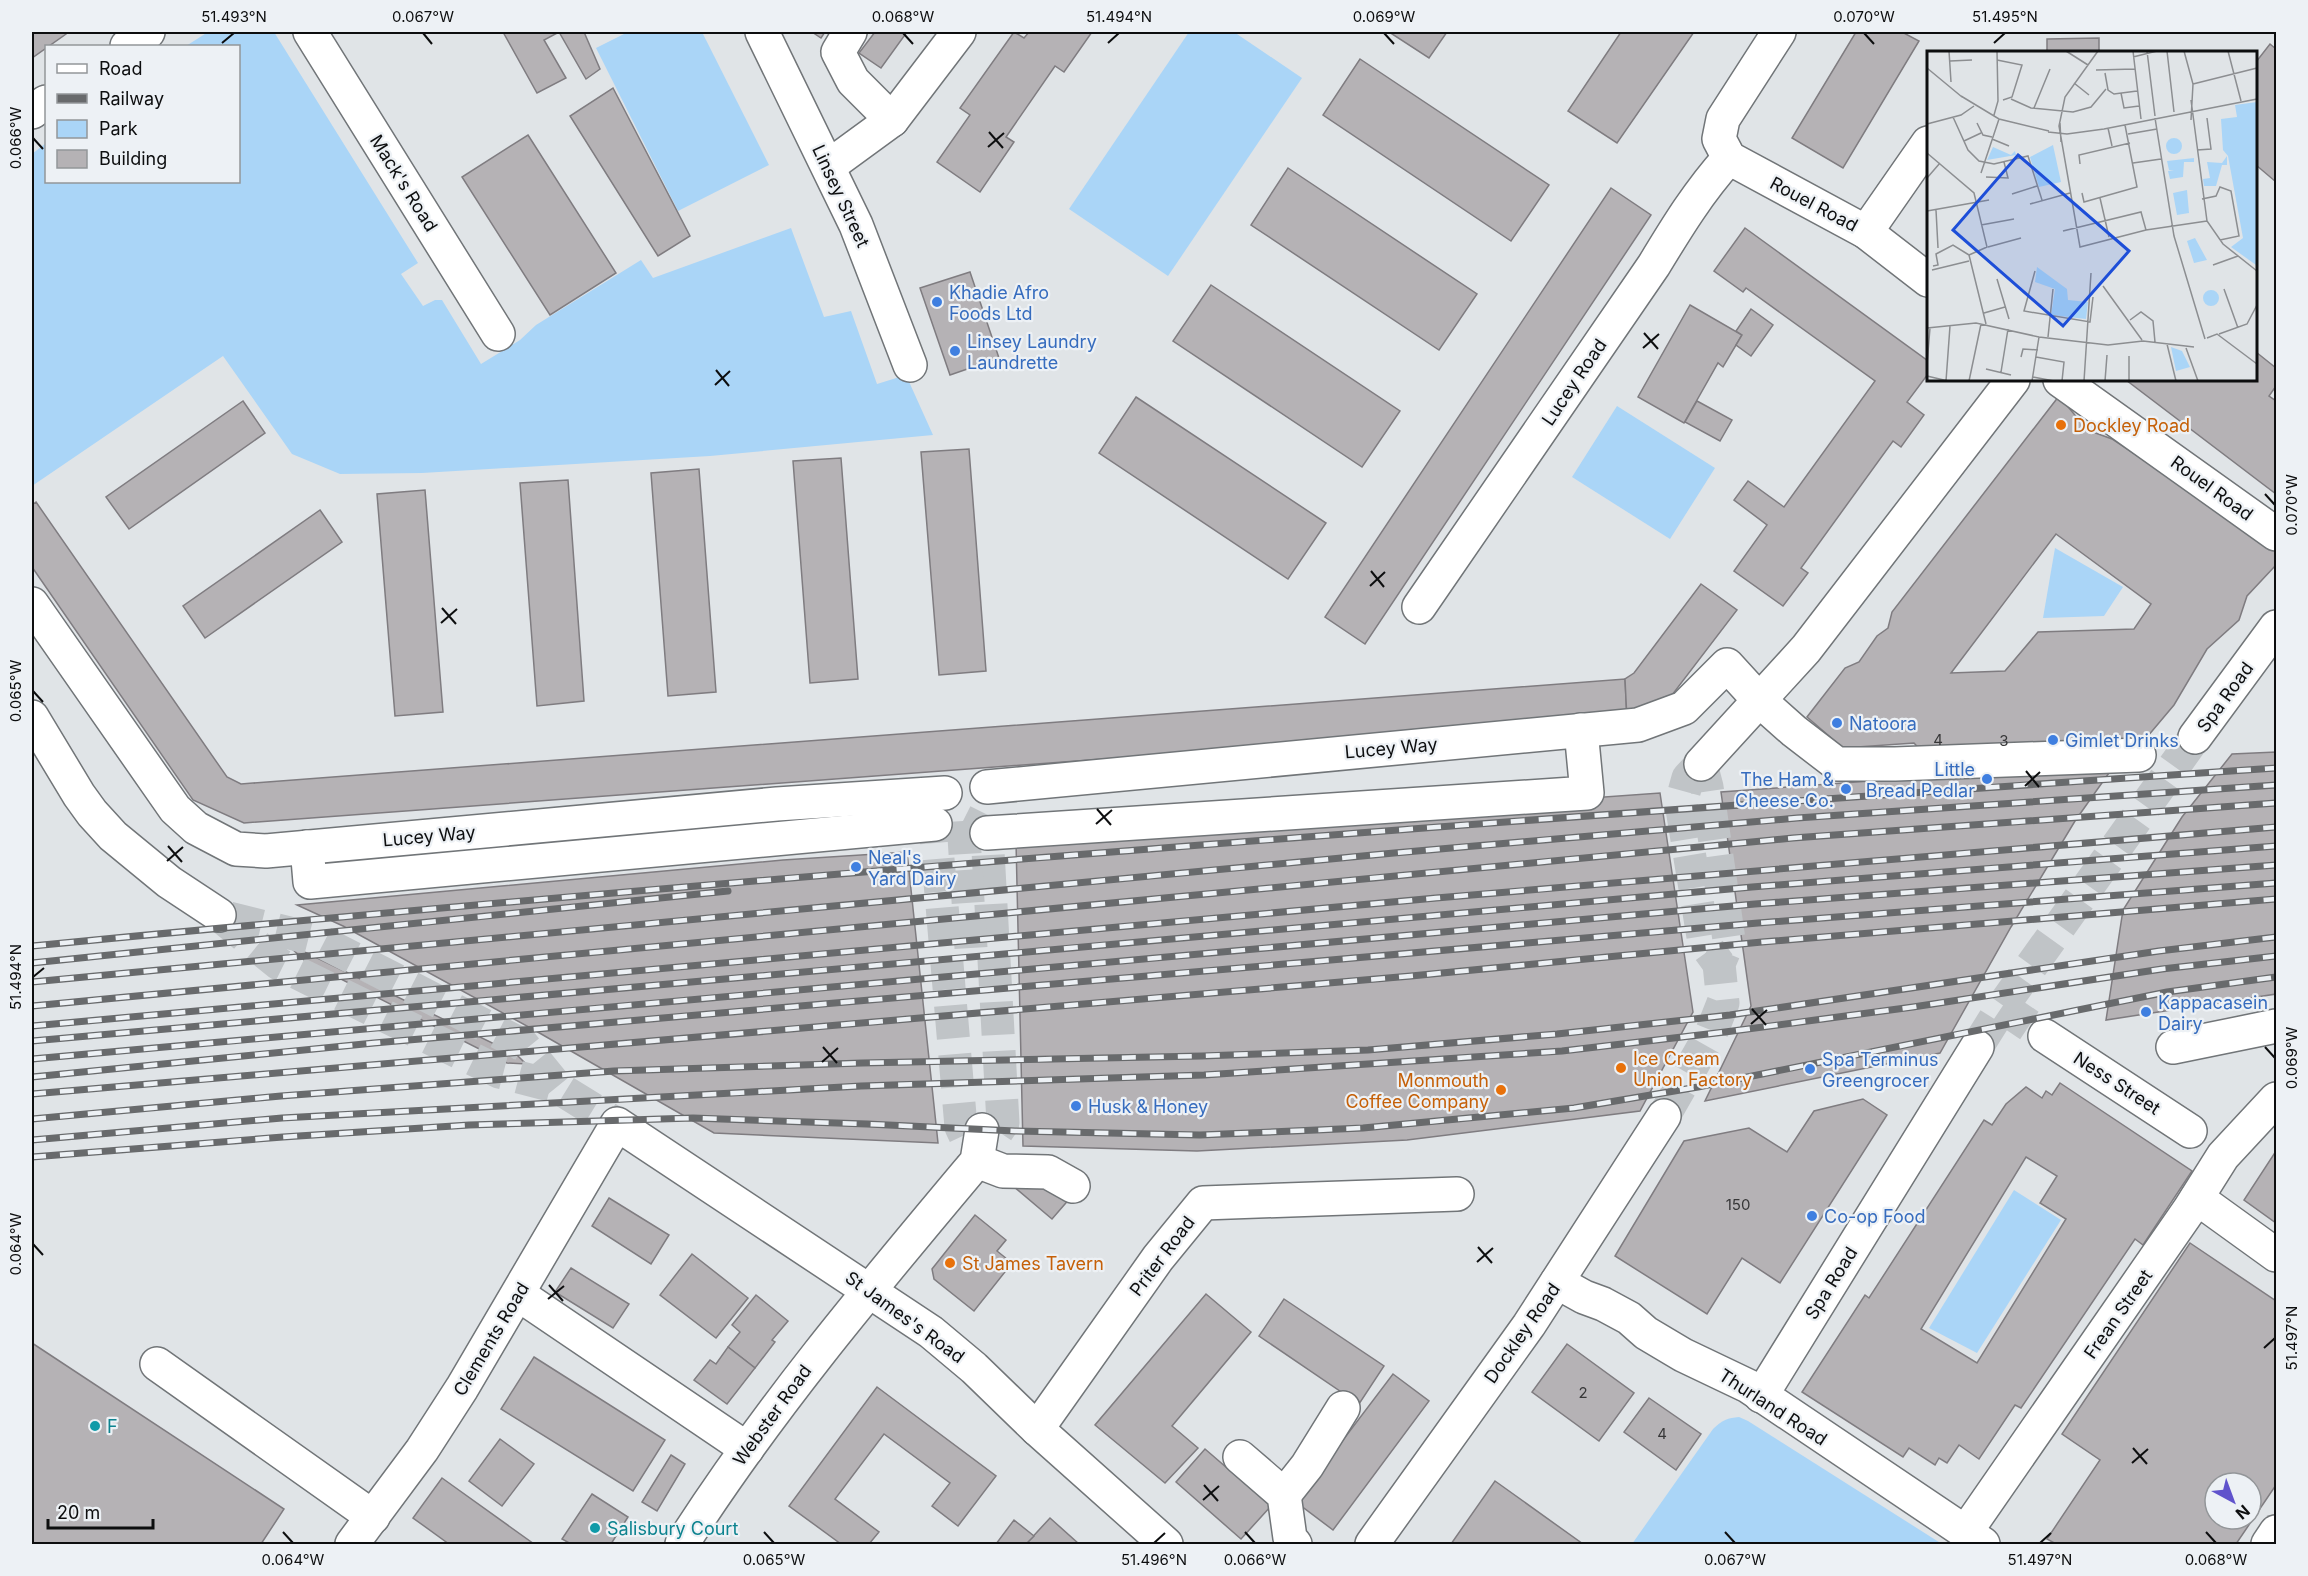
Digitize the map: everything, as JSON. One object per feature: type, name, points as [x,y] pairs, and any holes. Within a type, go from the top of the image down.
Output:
[{"type":"street","points":[[128,45],[148,32]]},
{"type":"street","name":"Mack's Road","points":[[310,32],[498,334]]},
{"type":"street","name":"Linsey Street","points":[[762,32],[829,166],[863,242],[910,365]]},
{"type":"street","points":[[850,32],[838,52],[853,81],[892,120]]},
{"type":"street","points":[[829,166],[892,120],[958,32]]},
{"type":"street","points":[[1728,158],[1719,139],[1723,119],[1779,32]]},
{"type":"street","points":[[32,112],[45,103]]},
{"type":"street","points":[[1866,232],[1927,146]]},
{"type":"street","name":"Rouel Road","points":[[1728,158],[1866,232],[1927,278]]},
{"type":"street","name":"Lucey Road","points":[[1419,608],[1654,265],[1694,200],[1728,158]]},
{"type":"street","points":[[1701,765],[1816,635],[2012,381]]},
{"type":"street","name":"Rouel Road","points":[[2061,381],[2277,534]]},
{"type":"street","name":"Lucey Way","points":[[32,604],[175,809],[185,819],[236,849],[266,851],[777,804],[945,793]]},
{"type":"street","name":"Spa Road","points":[[2195,737],[2277,627]]},
{"type":"street","name":"Lucey Way","points":[[987,787],[1638,725],[1684,708],[1727,665],[1759,700]]},
{"type":"street","points":[[1759,700],[1837,764],[1895,764],[2139,754]]},
{"type":"street","points":[[32,717],[79,795],[113,836],[169,882],[219,915]]},
{"type":"street","points":[[987,833],[1587,793],[1581,730]]},
{"type":"street","points":[[307,847],[310,882],[934,824]]},
{"type":"street","points":[[2173,1047],[2277,1026]]},
{"type":"street","name":"Ness Street","points":[[2045,1036],[2206,1143]]},
{"type":"street","name":"Spa Road","points":[[1761,1396],[1977,1047]]},
{"type":"street","name":"Frean Street","points":[[1974,1539],[2197,1198],[2206,1143],[2277,1099]]},
{"type":"street","name":"Dockley Road","points":[[1372,1545],[1529,1325],[1664,1116]]},
{"type":"street","name":"St James's Road","points":[[617,1125],[931,1332],[975,1368],[1037,1428],[1166,1545]]},
{"type":"street","name":"Clements Road","points":[[367,1534],[446,1414],[617,1125]]},
{"type":"street","points":[[982,1130],[978,1161],[1003,1171],[1048,1172],[1073,1186]]},
{"type":"street","name":"Webster Road","points":[[682,1545],[714,1494],[796,1381],[978,1161]]},
{"type":"street","name":"Priter Road","points":[[1037,1428],[1158,1258],[1203,1203],[1456,1194]]},
{"type":"street","points":[[2197,1198],[2277,1255]]},
{"type":"street","name":"Thurland Road","points":[[1557,1282],[1629,1318],[1646,1333],[1671,1348],[1748,1386],[1974,1539]]},
{"type":"street","points":[[518,1294],[747,1449]]},
{"type":"street","points":[[158,1364],[367,1534]]},
{"type":"street","points":[[1284,1495],[1307,1466],[1343,1408]]},
{"type":"street","points":[[1240,1457],[1284,1495],[1290,1538],[1295,1545]]},
{"type":"street","points":[[2268,1545],[2277,1532]]},
{"type":"green space","points":[[208,32],[274,32],[418,263],[401,274],[423,306],[435,300],[442,300],[481,364],[520,340],[536,325],[641,260],[653,278],[791,228],[824,317],[851,311],[877,384],[906,375],[933,435],[710,456],[422,473],[340,474],[292,454],[223,356],[32,486],[32,154],[45,144],[45,183],[240,183],[240,45],[188,45]]},
{"type":"green space","points":[[628,32],[702,32],[769,165],[678,211],[596,48]]},
{"type":"green space","points":[[1189,32],[1234,32],[1302,78],[1168,276],[1069,209]]},
{"type":"green space","points":[[1617,406],[1715,468],[1670,539],[1572,477]]},
{"type":"green space","points":[[2055,548],[2123,587],[2104,616],[2043,618]]},
{"type":"green space","points":[[2014,1190],[2061,1220],[1977,1353],[1929,1328]]},
{"type":"green space","points":[[1739,1417],[1942,1544],[1632,1544],[1713,1429],[1725,1420]]},
{"type":"building","points":[[32,32],[65,32],[66,34],[50,45],[45,45],[45,49],[32,58]]},
{"type":"building","points":[[503,32],[559,32],[544,40],[566,78],[537,93]]},
{"type":"building","points":[[559,32],[584,32],[600,69],[586,79]]},
{"type":"building","points":[[812,32],[825,32],[821,38]]},
{"type":"building","points":[[875,32],[907,32],[881,68],[859,53]]},
{"type":"building","points":[[1014,32],[1024,38],[1029,32],[1092,32],[1064,72],[1055,66],[1006,137],[1014,142],[980,192],[937,162],[970,115],[960,108]]},
{"type":"building","points":[[1389,32],[1447,32],[1429,58]]},
{"type":"building","points":[[1621,32],[1694,32],[1617,143],[1568,111]]},
{"type":"building","points":[[1856,32],[1902,32],[1919,41],[1843,168],[1792,138]]},
{"type":"building","points":[[2099,38],[2099,51],[2047,51],[2047,39]]},
{"type":"building","points":[[2270,44],[2276,49],[2276,182],[2257,166],[2257,61]]},
{"type":"building","points":[[1360,59],[1549,185],[1511,241],[1323,115]]},
{"type":"building","points":[[613,88],[690,236],[658,256],[570,116]]},
{"type":"building","points":[[528,135],[616,273],[550,315],[462,177]]},
{"type":"building","points":[[1288,168],[1477,294],[1439,350],[1251,225]]},
{"type":"building","points":[[1611,188],[1651,215],[1365,644],[1325,617]]},
{"type":"building","points":[[1745,228],[1927,360],[1927,375],[1907,402],[1924,415],[1901,447],[1893,441],[1801,568],[1808,573],[1783,606],[1734,571],[1767,525],[1734,500],[1748,481],[1784,507],[1875,381],[1746,288],[1743,292],[1714,271]]},
{"type":"building","points":[[970,272],[999,358],[950,375],[920,288]]},
{"type":"building","points":[[1211,285],[1400,411],[1362,467],[1173,341]]},
{"type":"building","points":[[1690,305],[1742,335],[1723,367],[1718,363],[1684,423],[1638,397]]},
{"type":"building","points":[[1751,309],[1773,325],[1751,356],[1736,345],[1742,335],[1736,331]]},
{"type":"building","points":[[2257,353],[2276,368],[2276,386],[2269,396],[2276,401],[2276,494],[2127,381],[2257,381]]},
{"type":"building","points":[[2059,396],[2079,420],[2093,432],[2112,439],[2232,519],[2276,545],[2276,565],[2247,596],[2239,620],[2207,649],[2174,705],[2142,743],[1925,755],[1914,743],[1843,748],[1807,717],[1845,668],[1859,662],[1877,636],[1888,628],[1892,612]],"holes":[[[2056,534],[2151,604],[2134,629],[2038,632],[2005,671],[1951,673]]]},
{"type":"building","points":[[1136,397],[1326,523],[1288,579],[1099,453]]},
{"type":"building","points":[[243,401],[265,433],[129,529],[106,497]]},
{"type":"building","points":[[1697,401],[1732,420],[1720,441],[1685,422]]},
{"type":"building","points":[[969,449],[986,671],[939,675],[921,452]]},
{"type":"building","points":[[841,458],[858,679],[810,683],[793,461]]},
{"type":"building","points":[[699,469],[716,692],[668,696],[651,473]]},
{"type":"building","points":[[568,480],[584,701],[537,706],[520,483]]},
{"type":"building","points":[[425,490],[443,712],[395,716],[377,494]]},
{"type":"building","points":[[36,502],[227,777],[241,784],[1625,679],[1627,720],[244,823],[193,800],[32,567],[32,505]]},
{"type":"building","points":[[320,510],[342,542],[205,638],[183,606]]},
{"type":"building","points":[[1701,584],[1737,610],[1669,699],[1627,720],[1625,679],[1634,673]]},
{"type":"building","points":[[2276,752],[2276,994],[2106,1020],[2123,910],[2182,817],[2232,754]]},
{"type":"building","points":[[2116,763],[2075,821],[2011,927],[1940,1053],[1705,1101],[1751,1006],[1721,792]]},
{"type":"building","points":[[1660,793],[1693,1012],[1640,1111],[1407,1140],[1197,1151],[1023,1146],[1016,842]]},
{"type":"building","points":[[907,852],[938,1143],[714,1133],[536,1031],[343,926],[297,905],[783,860]]},
{"type":"building","points":[[291,948],[307,953],[517,1055],[526,1064],[507,1063],[305,961]]},
{"type":"building","points":[[2060,1083],[2192,1171],[2143,1245],[2135,1239],[2021,1408],[2015,1405],[1979,1459],[1959,1445],[1947,1463],[1939,1458],[1935,1465],[1909,1448],[1903,1457],[1802,1392],[1865,1295],[1869,1298],[1984,1120],[1992,1125],[2006,1104],[2026,1087],[2042,1098],[2046,1091],[2052,1095]],"holes":[[[2026,1157],[2057,1176],[2040,1203],[2066,1219],[1977,1363],[1921,1329]]]},
{"type":"building","points":[[1863,1099],[1887,1115],[1780,1283],[1742,1258],[1707,1314],[1615,1256],[1684,1141],[1749,1128],[1787,1152],[1814,1111]]},
{"type":"building","points":[[2276,1151],[2276,1223],[2244,1200]]},
{"type":"building","points":[[1046,1176],[1071,1197],[1052,1219],[1006,1180]]},
{"type":"building","points":[[609,1198],[669,1235],[651,1264],[592,1226]]},
{"type":"building","points":[[975,1215],[1006,1240],[997,1251],[1012,1263],[974,1311],[934,1279],[932,1269]]},
{"type":"building","points":[[2190,1243],[2276,1301],[2276,1485],[2263,1504],[2263,1471],[2203,1471],[2203,1531],[2245,1531],[2236,1544],[2056,1544],[2047,1539],[2100,1460],[2062,1434]]},
{"type":"building","points":[[692,1254],[748,1298],[716,1338],[660,1295]]},
{"type":"building","points":[[571,1268],[629,1304],[613,1328],[555,1292]]},
{"type":"building","points":[[1206,1294],[1251,1332],[1172,1426],[1198,1448],[1165,1483],[1095,1425]]},
{"type":"building","points":[[756,1295],[788,1321],[772,1340],[775,1342],[755,1368],[728,1347],[740,1332],[732,1325]]},
{"type":"building","points":[[1284,1299],[1384,1366],[1359,1404],[1259,1336]]},
{"type":"building","name":"F","points":[[32,1343],[284,1509],[261,1544],[32,1544]]},
{"type":"building","points":[[1567,1344],[1634,1393],[1599,1441],[1532,1392]]},
{"type":"building","points":[[728,1347],[755,1368],[727,1404],[694,1380],[710,1360],[716,1364]]},
{"type":"building","points":[[534,1357],[665,1440],[633,1491],[501,1409]]},
{"type":"building","points":[[1393,1374],[1429,1401],[1333,1530],[1296,1502]]},
{"type":"building","points":[[877,1387],[996,1476],[958,1526],[932,1506],[950,1483],[884,1434],[835,1499],[879,1532],[869,1544],[841,1544],[789,1506]]},
{"type":"building","points":[[1649,1398],[1701,1434],[1676,1470],[1624,1432]]},
{"type":"building","points":[[500,1439],[534,1464],[502,1506],[469,1481]]},
{"type":"building","points":[[1205,1449],[1271,1506],[1241,1539],[1176,1482]]},
{"type":"building","points":[[671,1455],[685,1464],[657,1511],[642,1502]]},
{"type":"building","points":[[442,1478],[534,1544],[449,1544],[413,1518]]},
{"type":"building","points":[[1495,1481],[1583,1544],[1451,1544]]},
{"type":"building","name":"Salisbury Court","points":[[592,1494],[628,1517],[611,1544],[571,1544],[562,1539]]},
{"type":"building","points":[[1050,1518],[1079,1544],[1026,1544]]},
{"type":"building","points":[[1014,1520],[1034,1536],[1026,1544],[996,1544]]},
{"type":"tunnel","points":[[1977,1047],[2002,1007],[2195,737]]},
{"type":"tunnel","points":[[1701,764],[1688,778],[1681,803],[1704,943],[1719,964]]},
{"type":"tunnel","points":[[1664,1116],[1712,1031],[1723,1003],[1719,964],[1729,940],[1707,787],[1701,764]]},
{"type":"tunnel","points":[[963,821],[987,833],[1003,1123],[977,1161],[961,1127],[935,824],[963,821]]},
{"type":"tunnel","points":[[963,821],[971,948]]},
{"type":"tunnel","points":[[219,915],[279,964],[499,1072],[557,1087],[617,1124]]},
{"type":"tunnel","points":[[229,918],[318,940],[523,1045],[557,1087]]},
{"type":"tunnel","points":[[2002,1007],[2045,1036]]},
{"type":"railway","points":[[32,946],[873,871],[1434,827],[2276,768]]},
{"type":"railway","points":[[32,982],[1394,853],[1797,818],[2276,785]]},
{"type":"railway","points":[[32,1006],[1793,838],[2276,803]]},
{"type":"railway","points":[[32,1026],[1436,898],[2276,827]]},
{"type":"railway","points":[[32,1041],[1752,887],[2276,846]]},
{"type":"railway","points":[[32,1059],[1755,904],[2276,865]]},
{"type":"railway","points":[[32,1077],[374,1043],[1758,923],[2276,883]]},
{"type":"railway","points":[[32,963],[728,891]]},
{"type":"railway","points":[[32,1094],[1411,976],[1762,942],[2276,899]]},
{"type":"railway","points":[[32,1119],[281,1096],[614,1071],[1368,1050],[1557,1034],[1730,1015],[2159,951],[2276,937]]},
{"type":"railway","points":[[32,1140],[282,1118],[861,1086],[1204,1075],[1562,1051],[1913,1007],[2162,969],[2276,956]]},
{"type":"railway","points":[[32,1157],[469,1125],[693,1118],[1015,1131],[1200,1135],[1363,1128],[1574,1108],[1698,1087],[2167,992],[2276,977]]},
{"type":"place","name":"Khadie Afro Foods Ltd","points":[[937,302]]},
{"type":"place","name":"Linsey Laundry Laundrette","points":[[955,351]]},
{"type":"place","name":"Dockley Road","points":[[2061,425]]},
{"type":"place","name":"Natoora","points":[[1837,723]]},
{"type":"place","name":"Gimlet Drinks","points":[[2053,740]]},
{"type":"place","name":"Little Bread Pedlar","points":[[1987,779]]},
{"type":"place","name":"The Ham & Cheese Co.","points":[[1846,789]]},
{"type":"place","name":"Neal's Yard Dairy","points":[[856,867]]},
{"type":"place","name":"Kappacasein Dairy","points":[[2146,1012]]},
{"type":"place","name":"Ice Cream Union Factory","points":[[1621,1068]]},
{"type":"place","name":"Spa Terminus Greengrocer","points":[[1810,1069]]},
{"type":"place","name":"Monmouth Coffee Company","points":[[1501,1090]]},
{"type":"place","name":"Husk & Honey","points":[[1076,1106]]},
{"type":"place","name":"Co-op Food","points":[[1812,1216]]},
{"type":"place","name":"St James Tavern","points":[[950,1263]]},
{"type":"place","name":"F","points":[[95,1426]]},
{"type":"place","name":"Salisbury Court","points":[[595,1528]]}]
